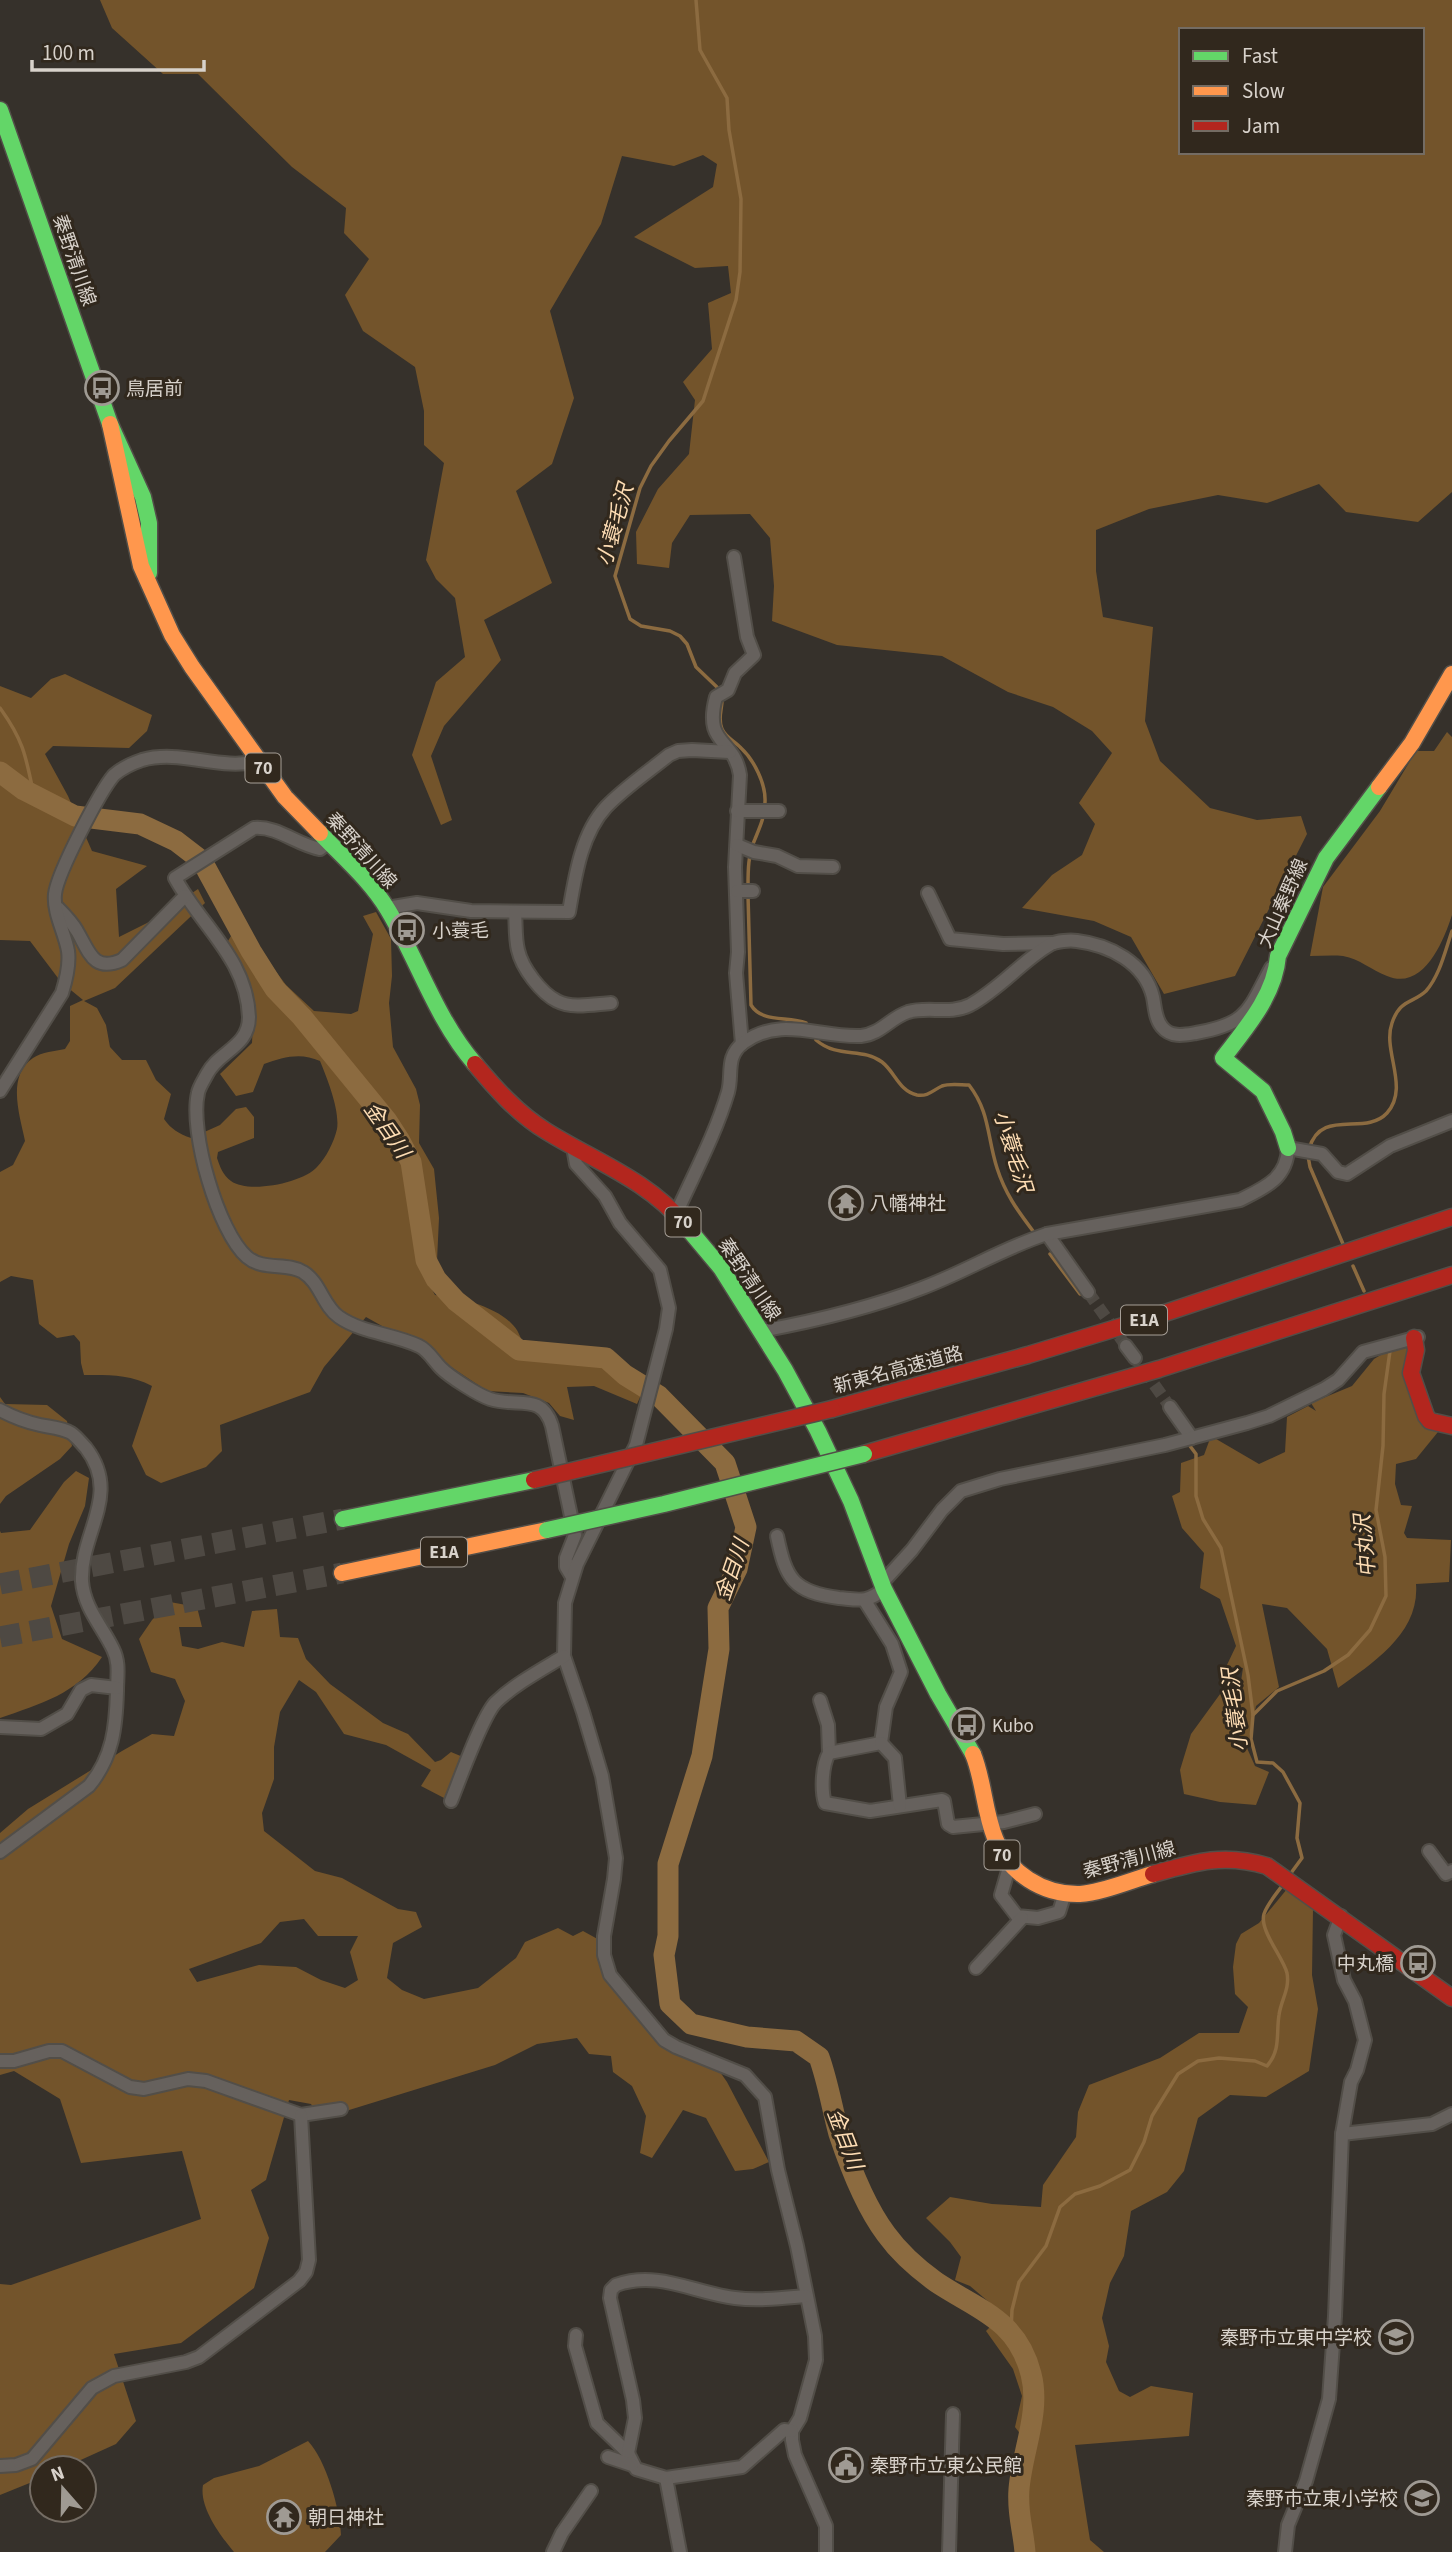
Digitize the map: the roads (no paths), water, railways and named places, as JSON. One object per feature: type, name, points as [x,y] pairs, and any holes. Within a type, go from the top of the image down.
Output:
[{"type":"main road","name":"秦野清川線","points":[[0,110],[110,424],[134,473],[147,509],[150,588],[172,635],[285,797],[365,880],[387,908],[461,1048],[487,1078],[522,1113],[573,1147],[626,1175],[676,1214],[721,1268],[785,1370],[823,1442],[851,1501],[883,1586],[938,1694],[971,1748],[978,1766],[994,1837],[1003,1856],[1019,1874],[1039,1886],[1065,1893],[1082,1894],[1200,1861],[1227,1858],[1247,1860],[1281,1874],[1341,1916]]},
{"type":"main road","name":"大山秦野線","points":[[1294,1149],[1263,1090],[1223,1058],[1248,1024],[1270,985],[1278,965],[1278,956],[1326,858],[1412,743],[1452,674]]},
{"type":"main road","name":"新東名高速道路","points":[[343,1519],[534,1480],[832,1409],[1028,1355],[1159,1315],[1452,1217]]},
{"type":"main road","name":"E1A","points":[[342,1573],[664,1504],[864,1454],[1119,1382],[1273,1335],[1452,1275]]},
{"type":"main road","points":[[1416,1338],[1411,1373],[1426,1416],[1430,1421],[1452,1426]]},
{"type":"main road","name":"70","points":[[1341,1916],[1452,1998]]},
{"type":"street","points":[[734,557],[747,638],[754,655],[735,673],[728,690],[716,697],[711,723],[714,732],[729,743],[738,762],[740,775],[737,811],[743,891],[736,972],[742,1044]]},
{"type":"street","points":[[387,908],[417,903],[471,911],[569,912],[577,867],[594,822],[607,806],[669,755],[678,751],[729,743]]},
{"type":"street","points":[[0,1091],[62,993],[67,975],[68,952],[55,893],[104,789],[116,774],[144,760],[199,759],[241,765],[258,761]]},
{"type":"street","points":[[737,811],[775,811]]},
{"type":"street","points":[[328,843],[320,849],[309,847],[264,827],[254,828],[176,878],[185,896],[232,957],[239,971],[249,1016],[246,1035],[209,1070],[198,1093],[204,1170],[235,1243],[248,1259],[264,1265],[302,1271],[313,1281],[338,1316],[349,1324],[422,1347],[443,1371],[489,1398],[532,1403],[542,1408],[549,1416],[552,1426],[575,1535],[565,1567],[572,1577]]},
{"type":"street","points":[[738,846],[777,856],[798,866],[833,867]]},
{"type":"street","points":[[928,893],[950,939],[1003,944],[1076,941],[1129,959],[1147,981],[1155,1013],[1163,1028],[1170,1034],[1182,1036],[1235,1023],[1247,1011],[1278,956]]},
{"type":"street","points":[[56,905],[75,928],[94,960],[103,965],[122,960],[185,896]]},
{"type":"street","points":[[515,912],[518,950],[524,966],[541,988],[557,1002],[573,1005],[611,1003]]},
{"type":"street","points":[[676,1214],[729,1090],[729,1064],[742,1044],[776,1028],[792,1028],[832,1036],[870,1035],[904,1013],[961,1009],[992,990],[1052,943]]},
{"type":"street","points":[[761,1331],[819,1320],[921,1288],[1019,1243],[1047,1234],[1240,1200],[1278,1177],[1294,1149],[1324,1155],[1338,1172],[1348,1174],[1390,1146],[1452,1121]]},
{"type":"street","points":[[573,1147],[576,1164],[606,1196],[620,1223],[660,1270],[669,1308],[631,1458],[572,1577],[565,1603],[564,1656],[602,1776],[616,1858],[604,1936],[604,1955],[610,1975],[664,2040],[676,2048],[745,2075],[765,2097],[778,2170],[815,2336],[816,2360],[800,2418],[792,2431],[795,2455],[826,2526],[826,2552]]},
{"type":"street","points":[[1047,1234],[1088,1292]]},
{"type":"street","points":[[778,1536],[783,1564],[797,1585],[813,1595],[865,1601],[883,1586],[942,1510],[961,1491],[1000,1479],[1192,1438],[1269,1416],[1338,1380],[1363,1352],[1416,1338]]},
{"type":"street","points":[[1126,1346],[1135,1358]]},
{"type":"street","points":[[1170,1407],[1192,1438]]},
{"type":"street","points":[[0,1410],[17,1419],[71,1432],[86,1448],[97,1466],[102,1495],[98,1517],[87,1542],[82,1584],[88,1605],[113,1650],[118,1667],[117,1723],[100,1773],[89,1786],[0,1852]]},
{"type":"street","points":[[865,1601],[892,1644],[901,1672],[886,1707],[881,1743]]},
{"type":"street","points":[[451,1801],[468,1756],[494,1704],[564,1656]]},
{"type":"street","points":[[0,1727],[41,1729],[67,1714],[81,1690],[91,1685],[117,1688]]},
{"type":"street","points":[[820,1700],[828,1725],[829,1753],[825,1759],[823,1796],[825,1803],[870,1811],[942,1800],[949,1826],[1004,1822],[1035,1814]]},
{"type":"street","points":[[829,1753],[881,1743]]},
{"type":"street","points":[[881,1743],[895,1758],[900,1806]]},
{"type":"street","points":[[1429,1851],[1446,1874],[1452,1871]]},
{"type":"street","points":[[1010,1864],[1001,1895],[1011,1910],[1022,1918],[1038,1918],[1059,1912],[1065,1893]]},
{"type":"street","points":[[1285,2552],[1288,2525],[1306,2481],[1329,2399],[1342,2134],[1351,2082],[1365,2040],[1355,2001],[1344,1980],[1334,1935],[1341,1916]]},
{"type":"street","points":[[976,1968],[1022,1918]]},
{"type":"street","points":[[0,2061],[14,2061],[49,2051],[62,2051],[130,2087],[144,2089],[188,2079],[206,2081],[301,2115],[341,2109]]},
{"type":"street","points":[[1342,2134],[1432,2124],[1452,2114]]},
{"type":"street","points":[[0,2466],[16,2465],[32,2459],[92,2388],[124,2373],[186,2362],[199,2357],[299,2281],[306,2272],[309,2260],[301,2115]]},
{"type":"street","points":[[630,2459],[635,2417],[610,2298],[611,2290],[616,2286],[667,2280],[739,2298],[806,2296]]},
{"type":"street","points":[[576,2335],[575,2346],[597,2423],[636,2469],[666,2478],[742,2467],[784,2430],[792,2431]]},
{"type":"street","points":[[949,2552],[953,2414]]},
{"type":"street","points":[[608,2457],[630,2459]]},
{"type":"street","points":[[666,2478],[680,2552]]},
{"type":"street","points":[[554,2552],[562,2533],[591,2491]]},
{"type":"waterway","name":"小蓑毛沢","points":[[696,0],[700,50],[727,98],[729,130],[741,199],[740,272],[736,300],[703,401],[651,466],[640,488],[615,576],[630,619],[641,626],[670,631],[680,636],[687,644],[696,667],[720,690]]},
{"type":"waterway","name":"小蓑毛沢","points":[[722,697],[722,729],[750,759],[765,795],[763,817],[750,857],[748,887]]},
{"type":"waterway","points":[[0,708],[23,750],[34,796]]},
{"type":"waterway","name":"金目川","points":[[0,772],[24,790],[75,816],[140,824],[176,841],[202,861],[275,989],[302,1017],[387,1121],[400,1141],[411,1162],[426,1260],[436,1279],[456,1301],[519,1350],[606,1358],[625,1375],[659,1396],[725,1463],[746,1527],[737,1569],[718,1608],[719,1649],[702,1756],[668,1864],[668,1936],[664,1955],[670,2004],[691,2024],[747,2037],[796,2041],[819,2057],[848,2160],[878,2223],[903,2254],[922,2272],[994,2318],[1016,2340],[1025,2355],[1031,2374],[1034,2403],[1019,2489],[1019,2514],[1025,2552]]},
{"type":"waterway","name":"小蓑毛沢","points":[[748,895],[751,1005],[768,1017],[806,1023]]},
{"type":"waterway","name":"中丸沢","points":[[1309,1149],[1315,1136],[1323,1129],[1333,1125],[1367,1123],[1378,1120],[1387,1113],[1396,1092],[1390,1045],[1392,1023],[1403,1006],[1431,985],[1452,931]]},
{"type":"waterway","name":"小蓑毛沢","points":[[816,1040],[824,1046],[866,1055],[882,1062],[906,1090],[917,1095],[927,1094],[945,1085],[969,1085],[981,1105],[1004,1185],[1033,1231]]},
{"type":"waterway","name":"中丸沢","points":[[1308,1156],[1310,1167],[1343,1244]]},
{"type":"waterway","name":"小蓑毛沢","points":[[1050,1254],[1080,1294]]},
{"type":"waterway","name":"中丸沢","points":[[1353,1266],[1364,1291]]},
{"type":"waterway","name":"中丸沢","points":[[1253,1715],[1277,1691],[1324,1671],[1348,1655],[1370,1630],[1386,1596],[1385,1557],[1376,1510],[1383,1446],[1384,1394],[1390,1351]]},
{"type":"waterway","name":"小蓑毛沢","points":[[1190,1446],[1196,1454],[1196,1496],[1203,1519],[1221,1548],[1248,1675],[1253,1715],[1251,1739],[1257,1762],[1273,1763],[1283,1772],[1300,1803],[1297,1838],[1302,1858],[1291,1873]]},
{"type":"waterway","name":"小蓑毛沢","points":[[1011,2331],[1012,2310],[1019,2282],[1046,2246],[1060,2207],[1075,2194],[1100,2186],[1130,2170],[1144,2142],[1152,2116],[1178,2074],[1198,2061],[1219,2058],[1255,2061],[1267,2066],[1271,2060],[1276,2048],[1279,2015],[1288,1979],[1263,1920],[1268,1906],[1284,1883]]},
{"type":"tunnel","points":[[1088,1292],[1126,1346]]},
{"type":"tunnel","points":[[1144,1370],[1170,1407]]},
{"type":"tunnel","points":[[0,1584],[343,1519]]},
{"type":"tunnel","points":[[0,1637],[342,1573]]},
{"type":"place","name":"鳥居前","points":[[102,388]]},
{"type":"place","name":"小蓑毛","points":[[407,930]]},
{"type":"place","name":"八幡神社","points":[[846,1203]]},
{"type":"place","name":"Kubo","points":[[967,1725]]},
{"type":"place","name":"中丸橋","points":[[1418,1963]]},
{"type":"place","name":"秦野市立東中学校","points":[[1396,2337]]},
{"type":"place","name":"秦野市立東公民館","points":[[846,2465]]},
{"type":"place","name":"秦野市立東小学校","points":[[1422,2498]]},
{"type":"place","name":"朝日神社","points":[[284,2517]]}]
